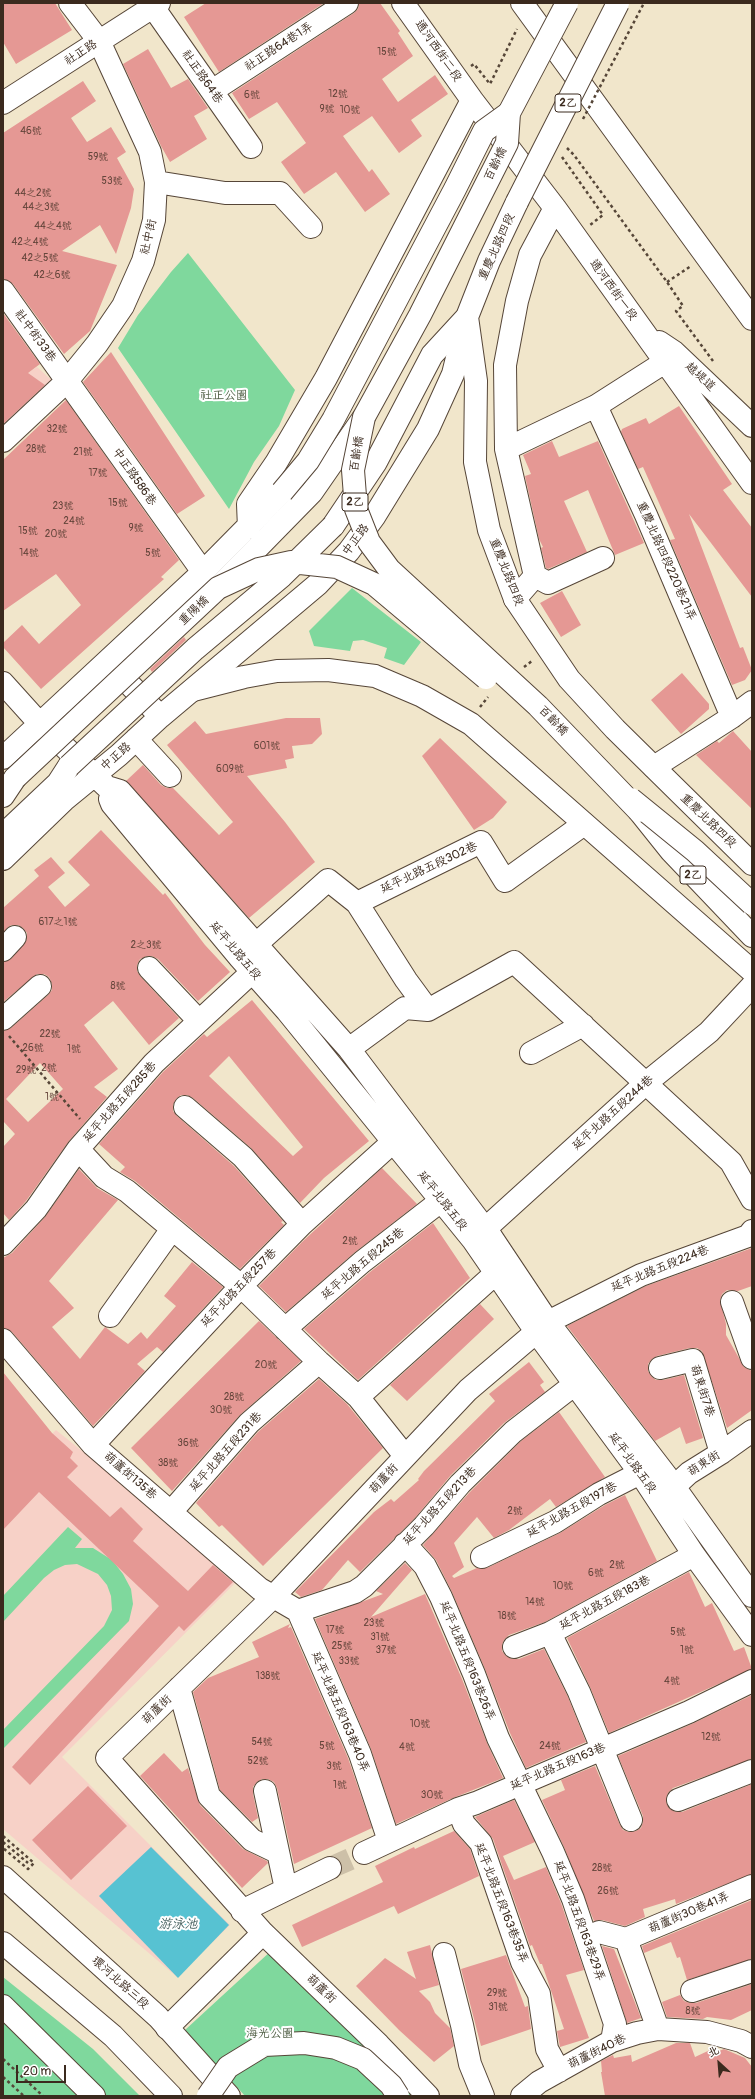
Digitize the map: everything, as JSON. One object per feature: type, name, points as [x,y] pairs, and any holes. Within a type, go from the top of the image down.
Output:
[{"type":"main road","name":"社中街","points":[[3,441],[68,381],[97,344],[123,306],[140,268],[154,220],[156,182],[150,152],[99,41],[70,3]]},
{"type":"main road","name":"社正路64巷1弄","points":[[212,91],[347,3]]},
{"type":"main road","name":"通河西街二段","points":[[403,3],[472,100]]},
{"type":"main road","name":"百齡橋","points":[[567,3],[509,113],[507,143],[420,315],[364,417],[353,470],[356,509],[369,542],[389,569],[538,706],[639,811],[671,851],[752,936]]},
{"type":"main road","name":"重慶北路四段","points":[[618,3],[517,202],[489,261],[467,318],[476,381],[475,462],[489,530],[515,599],[569,679],[614,729],[752,864]]},
{"type":"main road","name":"社正路","points":[[3,102],[156,5]]},
{"type":"main road","name":"社正路64巷","points":[[156,5],[212,91],[251,147]]},
{"type":"main road","points":[[521,13],[706,256],[752,319]]},
{"type":"main road","name":"通河西街一段","points":[[472,100],[555,208],[752,483]]},
{"type":"main road","points":[[3,758],[249,528],[248,504],[276,463],[326,378],[472,100]]},
{"type":"main road","name":"百齡橋","points":[[249,528],[308,461],[333,420],[456,189],[484,131],[509,113]]},
{"type":"main road","points":[[156,182],[225,193],[280,194],[311,227]]},
{"type":"main road","points":[[534,576],[506,449],[505,365],[517,301],[530,255],[555,208]]},
{"type":"main road","name":"社中街33巷","points":[[3,291],[68,381]]},
{"type":"main road","points":[[3,835],[58,783],[69,766],[195,649],[282,576],[333,526],[376,462],[432,355],[467,318]]},
{"type":"main road","name":"中正路","points":[[3,859],[64,800],[102,780],[136,739],[318,584],[349,551],[374,517],[428,429],[453,374],[467,318]]},
{"type":"main road","name":"越堤道","points":[[644,333],[674,352],[752,426]]},
{"type":"main road","points":[[506,449],[596,406],[665,362]]},
{"type":"main road","name":"中正路586巷","points":[[68,381],[126,466],[203,572]]},
{"type":"main road","name":"重慶北路四段220巷21弄","points":[[596,406],[646,515],[732,717]]},
{"type":"main road","name":"重陽橋","points":[[3,796],[9,782],[218,588],[312,492],[364,417]]},
{"type":"main road","points":[[534,576],[548,583],[603,558]]},
{"type":"main road","points":[[218,588],[259,569],[291,562],[337,567],[374,584],[580,758],[695,851],[752,904]]},
{"type":"main road","points":[[515,599],[534,576]]},
{"type":"main road","points":[[106,661],[160,717]]},
{"type":"main road","points":[[193,690],[244,677],[277,671],[328,670],[375,676],[422,696],[467,721],[752,970]]},
{"type":"main road","name":"延平北路五段","points":[[3,683],[40,724],[102,780],[112,804],[254,958],[350,1050],[479,1234],[542,1328],[575,1384],[649,1469],[666,1494],[694,1555],[752,1635]]},
{"type":"main road","points":[[654,767],[732,717],[752,702]]},
{"type":"main road","points":[[136,739],[170,776]]},
{"type":"main road","points":[[3,815],[48,774],[69,766]]},
{"type":"main road","name":"延平北路五段302巷","points":[[357,903],[481,842],[505,881],[584,824]]},
{"type":"main road","points":[[254,958],[328,880],[357,903],[406,980],[428,1010]]},
{"type":"main road","name":"延平北路五段","points":[[254,958],[287,1011],[442,1200],[479,1234],[496,1273],[542,1328]]},
{"type":"main road","name":"延平北路五段285巷","points":[[3,1244],[36,1209],[85,1141],[154,1063],[199,1022],[254,958]]},
{"type":"main road","points":[[350,1050],[405,1008],[428,1010],[514,962],[731,1162],[752,1198]]},
{"type":"main road","points":[[149,968],[199,1022]]},
{"type":"main road","points":[[5,1027],[40,986]]},
{"type":"main road","name":"延平北路五段244巷","points":[[479,1234],[646,1083],[709,1032],[752,986]]},
{"type":"main road","points":[[531,1053],[583,1025]]},
{"type":"main road","points":[[185,1107],[244,1157],[302,1224]]},
{"type":"main road","points":[[85,1141],[104,1176],[127,1192],[241,1286],[319,1362],[358,1396],[405,1456]]},
{"type":"main road","name":"延平北路五段257巷","points":[[93,1445],[241,1286],[302,1224],[394,1141]]},
{"type":"main road","name":"延平北路五段245巷","points":[[285,1329],[362,1262],[442,1200]]},
{"type":"main road","points":[[110,1316],[172,1229]]},
{"type":"main road","name":"延平北路五段224巷","points":[[542,1328],[641,1274],[748,1236],[752,1231]]},
{"type":"main road","points":[[358,1396],[496,1273]]},
{"type":"main road","points":[[732,1302],[752,1358]]},
{"type":"main road","points":[[542,1328],[649,1469]]},
{"type":"main road","name":"葫蘆街","points":[[428,2096],[378,2044],[242,1911],[113,1752],[272,1598],[468,1390],[542,1328]]},
{"type":"main road","name":"葫蘆街135巷","points":[[3,1340],[93,1445],[272,1598]]},
{"type":"main road","name":"葫東街7巷","points":[[660,1368],[693,1360],[722,1453]]},
{"type":"main road","name":"延平北路五段231巷","points":[[172,1512],[249,1423],[319,1362]]},
{"type":"main road","name":"延平北路五段213巷","points":[[298,1612],[355,1592],[364,1586],[424,1526],[460,1484],[513,1432],[575,1384]]},
{"type":"main road","name":"葫東街","points":[[666,1494],[689,1473],[722,1453],[752,1431]]},
{"type":"main road","name":"延平北路五段197巷","points":[[482,1557],[555,1522],[599,1494],[649,1469]]},
{"type":"main road","points":[[666,1494],[752,1596]]},
{"type":"main road","name":"延平北路五段163巷26弄","points":[[405,1544],[425,1566],[442,1597],[474,1674],[498,1738],[519,1783]]},
{"type":"main road","name":"延平北路五段183巷","points":[[514,1647],[550,1633],[694,1555]]},
{"type":"main road","points":[[272,1598],[298,1612]]},
{"type":"main road","name":"延平北路五段163巷40弄","points":[[298,1612],[360,1754],[389,1841]]},
{"type":"main road","points":[[550,1633],[579,1692],[631,1820]]},
{"type":"main road","name":"延平北路五段163巷","points":[[364,1853],[424,1825],[460,1814],[476,1803],[519,1783],[689,1712],[752,1681]]},
{"type":"main road","points":[[179,1688],[209,1796],[246,1833],[277,1852]]},
{"type":"main road","points":[[678,1800],[752,1771]]},
{"type":"main road","name":"延平北路五段163巷29弄","points":[[519,1783],[552,1848],[573,1899],[615,2024],[612,2041]]},
{"type":"main road","points":[[265,1791],[286,1889]]},
{"type":"main road","name":"延平北路五段163巷35弄","points":[[460,1814],[480,1843],[522,1962],[539,1994],[548,2049],[559,2071]]},
{"type":"main road","points":[[242,1911],[330,1868]]},
{"type":"main road","name":"環河北路三段","points":[[3,1877],[167,2028],[228,2096]]},
{"type":"main road","name":"葫蘆街30巷41弄","points":[[626,1939],[752,1886]]},
{"type":"main road","points":[[599,1932],[626,1939],[658,2029]]},
{"type":"main road","points":[[167,2028],[263,1933]]},
{"type":"main road","points":[[7,1943],[113,2036],[171,2096]]},
{"type":"main road","points":[[444,1954],[470,2064],[483,2096]]},
{"type":"main road","points":[[692,1991],[752,1971]]},
{"type":"main road","points":[[3,2006],[94,2096]]},
{"type":"main road","name":"葫蘆街40巷","points":[[559,2071],[612,2041],[637,2033],[658,2029],[707,2032],[741,2041],[752,2047]]},
{"type":"main road","points":[[208,2096],[228,2067],[264,2045],[304,2043],[336,2048],[363,2059],[391,2085],[398,2096]]},
{"type":"main road","points":[[522,2096],[539,2082],[559,2071]]},
{"type":"path","points":[[582,121],[644,3]]},
{"type":"path","points":[[474,64],[490,84],[521,13]]},
{"type":"path","points":[[571,141],[562,157],[603,215]]},
{"type":"path","points":[[567,148],[574,155],[667,282],[683,306],[676,311]]},
{"type":"path","points":[[667,282],[706,256]]},
{"type":"path","points":[[5,1027],[85,1141]]},
{"type":"path","points":[[3,1836],[34,1863],[28,1869],[3,1848]]},
{"type":"path","points":[[3,1842],[28,1863]]},
{"type":"path","points":[[3,2059],[43,2096]]},
{"type":"path","points":[[3,2077],[24,2096]]},
{"type":"shaded area","points":[[37,367],[58,386],[3,432],[3,389]]},
{"type":"shaded area","points":[[56,1430],[240,1578],[62,1757],[230,1925],[177,1977],[3,1829],[3,1482]]},
{"type":"green space","name":"社正公園","points":[[188,253],[295,390],[279,426],[254,462],[229,509],[118,348],[138,315],[171,272]]},
{"type":"green space","points":[[352,588],[421,642],[404,665],[384,658],[387,648],[363,640],[353,641],[350,651],[314,646],[309,631]]},
{"type":"green space","points":[[68,1527],[82,1539],[75,1548],[93,1548],[112,1560],[123,1574],[131,1589],[133,1604],[129,1621],[3,1749],[3,1730],[104,1626],[112,1610],[111,1596],[107,1585],[98,1574],[77,1564],[65,1565],[54,1570],[44,1578],[3,1622],[3,1596]]},
{"type":"green space","name":"海光公園","points":[[272,1950],[413,2096],[245,2096],[185,2030]]},
{"type":"green space","points":[[3,1977],[93,2049],[140,2096],[3,2096]]},
{"type":"water","name":"游泳池","points":[[151,1847],[229,1925],[178,1978],[99,1896]]},
{"type":"building","points":[[3,3],[55,3],[72,30],[16,64],[3,42]]},
{"type":"building","points":[[206,3],[324,3],[219,72],[184,17]]},
{"type":"building","points":[[359,3],[380,3],[400,31],[398,33],[413,56],[382,79],[398,102],[435,75],[448,94],[411,120],[422,136],[399,153],[372,116],[343,136],[369,172],[372,169],[390,194],[365,212],[336,172],[304,194],[281,162],[306,143],[277,102],[249,119],[232,93],[354,13],[358,9]]},
{"type":"building","points":[[148,49],[171,88],[188,79],[208,108],[194,116],[207,139],[170,162],[123,64]]},
{"type":"building","points":[[83,81],[96,101],[71,118],[87,142],[111,127],[126,152],[117,158],[134,189],[131,208],[116,254],[100,225],[62,251],[117,265],[90,331],[64,354],[13,284],[3,279],[3,133]]},
{"type":"building","points":[[3,313],[40,364],[28,373],[45,385],[3,424]]},
{"type":"building","points":[[111,352],[205,496],[177,514],[83,382]]},
{"type":"building","points":[[66,400],[179,560],[161,577],[164,579],[41,689],[3,647],[3,643],[22,625],[39,644],[81,605],[56,574],[3,611],[3,460]]},
{"type":"building","points":[[679,406],[732,484],[723,490],[752,528],[752,597],[689,514],[740,648],[743,647],[752,670],[745,680],[732,685],[670,540],[675,539],[643,467],[638,469],[621,432],[622,429],[646,418],[649,424]]},
{"type":"building","points":[[552,441],[559,457],[598,441],[644,543],[615,555],[588,490],[564,501],[587,552],[548,569],[546,568],[541,548],[543,547],[539,539],[525,476],[531,474],[523,455]]},
{"type":"building","points":[[562,591],[581,625],[561,637],[540,603]]},
{"type":"building","points":[[184,637],[186,640],[152,672],[150,669]]},
{"type":"building","points":[[682,673],[709,704],[709,709],[681,734],[651,700]]},
{"type":"building","points":[[286,718],[320,718],[322,734],[312,744],[292,746],[294,758],[285,760],[287,768],[247,776],[285,822],[315,862],[249,918],[126,781],[143,765],[161,785],[167,788],[173,788],[219,835],[233,822],[167,745],[195,721],[206,734]]},
{"type":"building","points":[[733,731],[752,752],[752,809],[696,755],[717,741],[719,743]]},
{"type":"building","points":[[440,738],[507,802],[493,818],[474,830],[422,756]]},
{"type":"building","points":[[101,830],[163,895],[165,893],[205,945],[230,972],[198,1001],[158,959],[152,956],[147,956],[140,959],[137,965],[137,971],[140,976],[179,1018],[149,1045],[113,1001],[84,1025],[118,1069],[94,1087],[107,1097],[69,1141],[26,1201],[9,1220],[3,1213],[3,1147],[15,1134],[3,1121],[3,1031],[11,1028],[48,995],[52,990],[52,984],[49,977],[44,974],[37,974],[3,1002],[3,962],[12,958],[27,939],[27,933],[18,925],[11,925],[3,932],[3,908],[39,876],[34,870],[51,857],[65,873],[48,887],[65,907],[90,885],[68,862]],"holes":[[[40,1063],[63,1089],[28,1122],[6,1099]]]},
{"type":"building","points":[[252,1000],[369,1141],[324,1178],[300,1203],[251,1148],[193,1098],[187,1095],[181,1095],[176,1099],[173,1105],[173,1111],[177,1116],[234,1166],[283,1221],[281,1222],[284,1225],[240,1269],[135,1181],[120,1172],[125,1167],[99,1144],[163,1072],[204,1034],[207,1037]],"holes":[[[229,1056],[303,1147],[293,1156],[209,1076]]]},
{"type":"building","points":[[382,1168],[417,1204],[354,1253],[286,1312],[259,1286],[302,1242]]},
{"type":"building","points":[[79,1169],[97,1188],[118,1200],[49,1281],[74,1308],[52,1327],[80,1359],[105,1327],[128,1344],[141,1332],[147,1339],[176,1306],[164,1296],[192,1262],[223,1287],[163,1352],[157,1347],[137,1364],[145,1371],[93,1426],[12,1332],[3,1328],[3,1258],[12,1253],[45,1217]]},
{"type":"building","points":[[433,1223],[470,1278],[358,1380],[304,1329],[370,1272]]},
{"type":"building","points":[[752,1248],[752,1286],[738,1291],[727,1290],[722,1294],[720,1300],[726,1324],[726,1335],[744,1367],[752,1371],[752,1410],[727,1428],[702,1351],[697,1348],[690,1348],[657,1356],[648,1364],[648,1371],[656,1380],[663,1380],[684,1375],[703,1438],[686,1444],[680,1427],[655,1441],[567,1326],[646,1286]]},
{"type":"building","points":[[480,1304],[494,1319],[407,1401],[390,1385]]},
{"type":"building","points":[[259,1321],[301,1361],[240,1415],[172,1491],[131,1448]]},
{"type":"building","points":[[529,1362],[544,1382],[540,1385],[545,1392],[504,1423],[451,1475],[415,1518],[360,1572],[348,1560],[322,1590],[301,1597],[295,1592],[374,1512],[391,1499],[394,1502],[419,1480],[418,1479],[424,1471],[495,1401],[489,1394]]},
{"type":"building","points":[[3,1372],[52,1433],[73,1452],[70,1458],[78,1466],[67,1477],[110,1517],[121,1507],[143,1529],[133,1541],[188,1591],[213,1565],[233,1582],[184,1631],[179,1626],[30,1785],[12,1767],[159,1606],[39,1492],[3,1530]]},
{"type":"building","points":[[319,1379],[347,1404],[383,1448],[263,1566],[222,1525],[219,1527],[196,1503],[258,1432]]},
{"type":"building","points":[[559,1412],[605,1477],[556,1507],[550,1499],[509,1530],[494,1538],[477,1517],[454,1543],[464,1567],[452,1576],[454,1578],[477,1568],[487,1568],[560,1533],[605,1505],[625,1495],[657,1561],[545,1622],[509,1635],[504,1640],[502,1651],[506,1656],[512,1659],[519,1659],[544,1649],[568,1697],[586,1742],[526,1768],[452,1592],[436,1560],[423,1545],[469,1493],[521,1441]]},
{"type":"building","points":[[405,1563],[412,1570],[371,1617],[425,1594],[503,1778],[453,1798],[396,1824],[371,1749],[315,1619],[383,1594],[376,1591]]},
{"type":"building","points":[[689,1572],[705,1607],[712,1603],[734,1651],[744,1647],[752,1669],[609,1733],[590,1687],[567,1638]]},
{"type":"building","points":[[290,1624],[288,1628],[291,1627],[348,1758],[372,1828],[294,1864],[277,1788],[274,1782],[268,1779],[262,1779],[253,1787],[258,1818],[252,1822],[220,1790],[193,1692],[208,1678],[259,1657],[252,1642]]},
{"type":"building","points":[[752,1695],[752,1759],[673,1788],[668,1793],[666,1799],[667,1805],[670,1809],[676,1812],[682,1812],[752,1784],[752,1874],[676,1904],[675,1899],[643,1909],[645,1917],[625,1926],[602,1920],[594,1921],[564,1847],[542,1800],[565,1790],[561,1780],[595,1766],[623,1830],[629,1832],[636,1831],[641,1828],[643,1816],[618,1756],[694,1723]]},
{"type":"building","points":[[164,1753],[182,1772],[188,1768],[200,1805],[243,1849],[267,1861],[268,1863],[242,1888],[140,1776]]},
{"type":"building","points":[[88,1786],[127,1826],[71,1880],[32,1840]]},
{"type":"building","points":[[514,1800],[535,1842],[503,1856],[514,1880],[546,1867],[561,1903],[584,1970],[566,1975],[589,2038],[560,2047],[557,2031],[564,2029],[542,1964],[540,1964],[532,1945],[530,1946],[493,1839],[475,1817]]},
{"type":"building","points":[[454,1831],[470,1849],[479,1876],[398,1914],[394,1906],[302,1947],[292,1925],[383,1882],[375,1866],[414,1847],[415,1849]]},
{"type":"building","points":[[752,1900],[752,1959],[687,1980],[680,1957],[677,1958],[671,1942],[644,1953],[642,1946]]},
{"type":"building","points":[[430,1945],[439,1985],[419,1991],[430,2002],[435,2013],[450,2028],[454,2046],[434,2062],[399,2030],[356,1986],[385,1958],[416,1979],[407,1952]]},
{"type":"building","points":[[602,1946],[614,1949],[641,2018],[627,2023]]},
{"type":"building","points":[[506,1955],[525,2007],[528,2006],[531,2029],[481,2046],[461,1969]]},
{"type":"building","points":[[752,1984],[752,2010],[731,2020],[707,2017],[703,2019],[667,2017],[662,2002],[680,1995],[684,2001],[696,2003]]},
{"type":"building","points":[[676,2043],[690,2043],[695,2057],[710,2050],[712,2054],[724,2049],[745,2058],[752,2067],[752,2096],[605,2096],[601,2072],[601,2061],[613,2055],[614,2058],[631,2055],[632,2062]]},
{"type":"tunnel","points":[[330,1868],[364,1853]]}]
